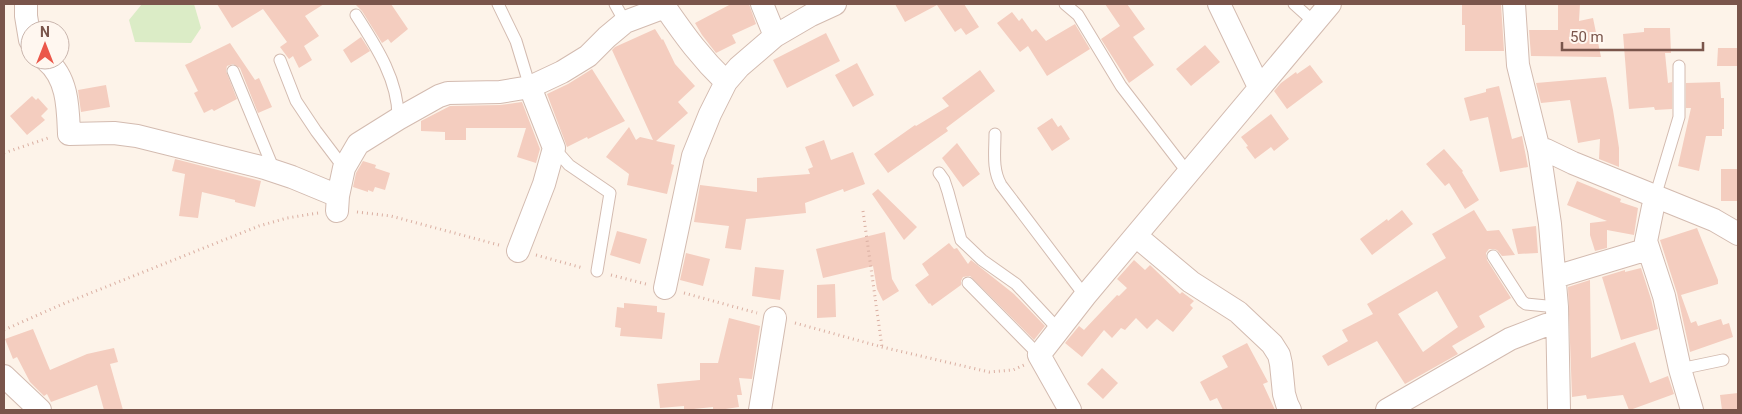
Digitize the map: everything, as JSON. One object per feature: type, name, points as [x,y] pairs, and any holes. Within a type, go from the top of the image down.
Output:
[{"type":"street","points":[[26,4],[27,20]]},
{"type":"street","points":[[762,4],[775,36]]},
{"type":"street","points":[[665,288],[693,156],[710,114],[726,82],[739,67],[775,36],[811,15],[835,4]]},
{"type":"street","points":[[1219,4],[1259,87]]},
{"type":"street","points":[[1070,410],[1039,356],[1085,296],[1330,4]]},
{"type":"street","points":[[1514,4],[1518,65],[1539,150],[1550,224],[1557,316],[1559,410]]},
{"type":"street","points":[[54,70],[66,94],[70,134],[114,133],[137,136],[292,177],[338,203],[344,168],[358,144],[398,118],[440,96],[530,88],[562,72],[588,56],[607,37],[620,13],[665,5],[700,55],[726,82]]},
{"type":"street","points":[[518,251],[544,184],[554,148],[530,88]]},
{"type":"street","points":[[1539,150],[1546,150],[1573,163],[1714,220],[1738,234]]},
{"type":"street","points":[[1655,197],[1646,241],[1664,296],[1680,369],[1692,410]]},
{"type":"street","points":[[1136,236],[1192,282],[1238,312],[1272,344],[1279,356],[1284,394],[1290,410]]},
{"type":"street","points":[[1555,277],[1648,249]]},
{"type":"street","points":[[1387,410],[1510,339],[1546,325],[1557,316]]},
{"type":"street","points":[[760,410],[775,318]]},
{"type":"street","points":[[4,376],[40,410]]},
{"type":"lane","points":[[498,4],[516,41],[530,88]]},
{"type":"lane","points":[[1065,4],[1078,15],[1122,86],[1188,172]]},
{"type":"lane","points":[[1294,4],[1314,22]]},
{"type":"lane","points":[[356,15],[371,38],[392,83],[398,106],[398,118]]},
{"type":"lane","points":[[280,60],[296,101],[344,168]]},
{"type":"lane","points":[[1655,197],[1679,117],[1679,66]]},
{"type":"lane","points":[[233,71],[275,172]]},
{"type":"lane","points":[[995,134],[994,164],[1001,185],[1085,296]]},
{"type":"lane","points":[[554,148],[569,165],[610,193],[596,271]]},
{"type":"lane","points":[[939,172],[946,186],[961,240],[982,260],[1016,284],[1058,329]]},
{"type":"lane","points":[[1493,256],[1522,301],[1557,316]]},
{"type":"lane","points":[[968,283],[1039,356]]},
{"type":"lane","points":[[1680,369],[1723,360]]},
{"type":"path","points":[[4,153],[41,140],[70,134]]},
{"type":"path","points":[[4,330],[58,306],[259,226],[338,203],[665,288],[882,347],[989,372],[1014,370],[1039,356]]},
{"type":"path","points":[[863,211],[882,347]]},
{"type":"green space","points":[[142,4],[194,4],[201,28],[191,43],[135,42],[129,20]]},
{"type":"building","points":[[217,4],[324,4],[305,16],[319,36],[304,46],[312,60],[299,68],[293,56],[289,59],[280,47],[287,42],[263,9],[232,28]]},
{"type":"building","points":[[355,4],[391,4],[408,29],[391,43],[388,39],[382,43],[362,11]]},
{"type":"building","points":[[731,4],[749,4],[756,24],[732,35],[736,43],[716,53],[695,23]]},
{"type":"building","points":[[895,4],[964,4],[979,27],[966,35],[961,28],[955,32],[937,5],[905,22]]},
{"type":"building","points":[[1105,4],[1127,4],[1145,29],[1133,37],[1154,65],[1129,83],[1101,39],[1120,26]]},
{"type":"building","points":[[1462,4],[1501,4],[1504,51],[1465,51],[1465,25],[1462,25]]},
{"type":"building","points":[[1558,4],[1580,4],[1579,21],[1593,18],[1601,57],[1531,56],[1529,30],[1558,30]]},
{"type":"building","points":[[1012,12],[1019,21],[1022,18],[1032,32],[1036,29],[1046,41],[1075,24],[1090,49],[1047,76],[1028,46],[1020,52],[997,23]]},
{"type":"building","points":[[1644,28],[1670,28],[1671,53],[1665,53],[1668,83],[1672,82],[1672,109],[1655,110],[1654,107],[1629,109],[1623,34],[1644,32]]},
{"type":"building","points":[[655,29],[663,39],[675,64],[695,86],[678,102],[688,113],[656,141],[675,145],[671,164],[674,165],[667,194],[627,185],[629,174],[606,157],[629,127],[636,140],[640,137],[653,140],[612,50]]},
{"type":"building","points":[[826,33],[840,61],[787,88],[773,60]]},
{"type":"building","points":[[361,37],[370,51],[351,63],[343,50]]},
{"type":"building","points":[[230,43],[255,80],[259,78],[272,107],[258,113],[240,68],[233,64],[227,66],[226,71],[237,99],[214,111],[212,109],[204,113],[194,93],[198,91],[185,65]]},
{"type":"building","points":[[1205,45],[1220,62],[1191,86],[1176,69]]},
{"type":"building","points":[[1718,48],[1738,48],[1738,66],[1717,66]]},
{"type":"building","points":[[857,63],[874,95],[853,107],[835,75]]},
{"type":"building","points":[[1310,65],[1323,82],[1287,109],[1274,91],[1296,72],[1297,74]]},
{"type":"building","points":[[592,69],[625,121],[567,147],[547,94]]},
{"type":"building","points":[[980,70],[995,91],[946,128],[948,131],[888,173],[874,154],[915,125],[949,106],[942,98]]},
{"type":"building","points":[[1606,77],[1619,148],[1619,167],[1599,159],[1600,139],[1578,143],[1570,100],[1541,103],[1536,83]]},
{"type":"building","points":[[1720,82],[1721,98],[1724,98],[1724,129],[1722,129],[1722,136],[1706,136],[1699,171],[1678,166],[1691,108],[1686,108],[1686,83]]},
{"type":"building","points":[[106,85],[110,107],[81,112],[78,90]]},
{"type":"building","points":[[1499,86],[1512,139],[1522,136],[1528,167],[1500,172],[1488,117],[1470,121],[1464,98]]},
{"type":"building","points":[[32,96],[36,100],[38,98],[48,109],[41,116],[45,120],[27,135],[10,116]]},
{"type":"building","points":[[522,102],[540,149],[536,163],[517,157],[526,128],[466,128],[466,140],[445,140],[445,132],[421,131],[421,121],[450,106],[500,105]]},
{"type":"building","points":[[1271,114],[1289,139],[1274,151],[1271,147],[1255,159],[1241,137]]},
{"type":"building","points":[[1052,118],[1058,127],[1061,125],[1070,139],[1052,151],[1037,128]]},
{"type":"building","points":[[824,140],[831,160],[853,152],[865,184],[844,192],[843,189],[805,203],[806,213],[746,219],[741,250],[725,248],[729,226],[694,222],[700,185],[757,192],[757,178],[810,174],[808,169],[813,167],[805,147]]},
{"type":"building","points":[[957,143],[980,174],[963,187],[942,158]]},
{"type":"building","points":[[1444,149],[1463,171],[1479,200],[1465,209],[1449,183],[1445,186],[1426,164]]},
{"type":"building","points":[[175,159],[261,181],[255,207],[202,192],[198,218],[179,216],[185,174],[172,171]]},
{"type":"building","points":[[363,161],[376,165],[375,168],[390,173],[385,190],[375,187],[373,192],[368,190],[368,192],[353,187],[356,173]]},
{"type":"building","points":[[1721,169],[1737,169],[1737,201],[1721,201]]},
{"type":"building","points":[[1577,181],[1621,199],[1620,202],[1638,208],[1634,235],[1607,230],[1607,248],[1595,251],[1590,235],[1590,223],[1607,221],[1567,205]]},
{"type":"building","points":[[878,189],[917,227],[904,240],[872,194]]},
{"type":"building","points":[[1402,210],[1413,224],[1372,255],[1360,239]]},
{"type":"building","points":[[1474,210],[1487,231],[1499,230],[1515,255],[1502,256],[1497,250],[1489,249],[1486,253],[1487,260],[1511,298],[1479,316],[1485,327],[1452,346],[1458,354],[1405,384],[1377,341],[1328,366],[1322,356],[1348,341],[1342,330],[1373,314],[1367,304],[1446,258],[1432,234]],"holes":[[[1437,291],[1458,327],[1423,352],[1398,314]]]},
{"type":"building","points":[[1536,226],[1538,253],[1518,254],[1512,229]]},
{"type":"building","points":[[1697,228],[1718,284],[1681,295],[1691,323],[1696,321],[1698,326],[1721,319],[1723,325],[1729,323],[1733,337],[1690,352],[1677,293],[1660,240]]},
{"type":"building","points":[[617,231],[647,239],[640,264],[610,255]]},
{"type":"building","points":[[885,232],[892,279],[899,291],[883,301],[877,289],[873,266],[823,278],[816,249]]},
{"type":"building","points":[[949,243],[954,249],[957,248],[968,264],[971,260],[1014,294],[1045,326],[1034,340],[970,276],[963,277],[961,285],[932,306],[929,304],[915,285],[929,275],[922,264]]},
{"type":"building","points":[[686,253],[710,259],[703,286],[680,280]]},
{"type":"building","points":[[1134,260],[1145,270],[1150,265],[1180,294],[1182,292],[1194,301],[1190,305],[1193,308],[1173,332],[1157,319],[1147,329],[1136,318],[1125,330],[1121,328],[1112,338],[1104,330],[1082,357],[1065,343],[1079,326],[1084,330],[1117,295],[1119,296],[1127,288],[1117,279]]},
{"type":"building","points":[[755,267],[784,270],[780,300],[752,296]]},
{"type":"building","points":[[1641,268],[1658,329],[1621,340],[1602,277],[1625,270],[1625,272]]},
{"type":"building","points":[[1590,280],[1591,358],[1635,342],[1650,383],[1668,376],[1674,394],[1630,410],[1623,395],[1587,399],[1586,395],[1572,397],[1568,287]]},
{"type":"building","points":[[835,284],[836,317],[817,318],[817,285]]},
{"type":"building","points":[[624,303],[657,306],[657,312],[665,313],[662,339],[620,336],[621,328],[615,327],[617,307],[624,308]]},
{"type":"building","points":[[729,318],[760,326],[752,379],[739,378],[742,395],[737,395],[739,407],[719,410],[713,410],[713,407],[684,410],[684,406],[660,408],[657,384],[700,380],[700,363],[718,363]]},
{"type":"building","points":[[33,329],[50,370],[87,354],[114,348],[118,362],[110,364],[123,410],[104,410],[97,385],[51,402],[47,394],[44,396],[30,382],[17,357],[13,359],[5,339]]},
{"type":"building","points":[[1247,343],[1268,382],[1263,384],[1275,410],[1223,410],[1217,398],[1210,401],[1200,382],[1228,367],[1222,356]]},
{"type":"building","points":[[1102,368],[1118,383],[1103,399],[1087,384]]},
{"type":"building","points":[[1738,393],[1738,410],[1722,410],[1720,395]]}]
